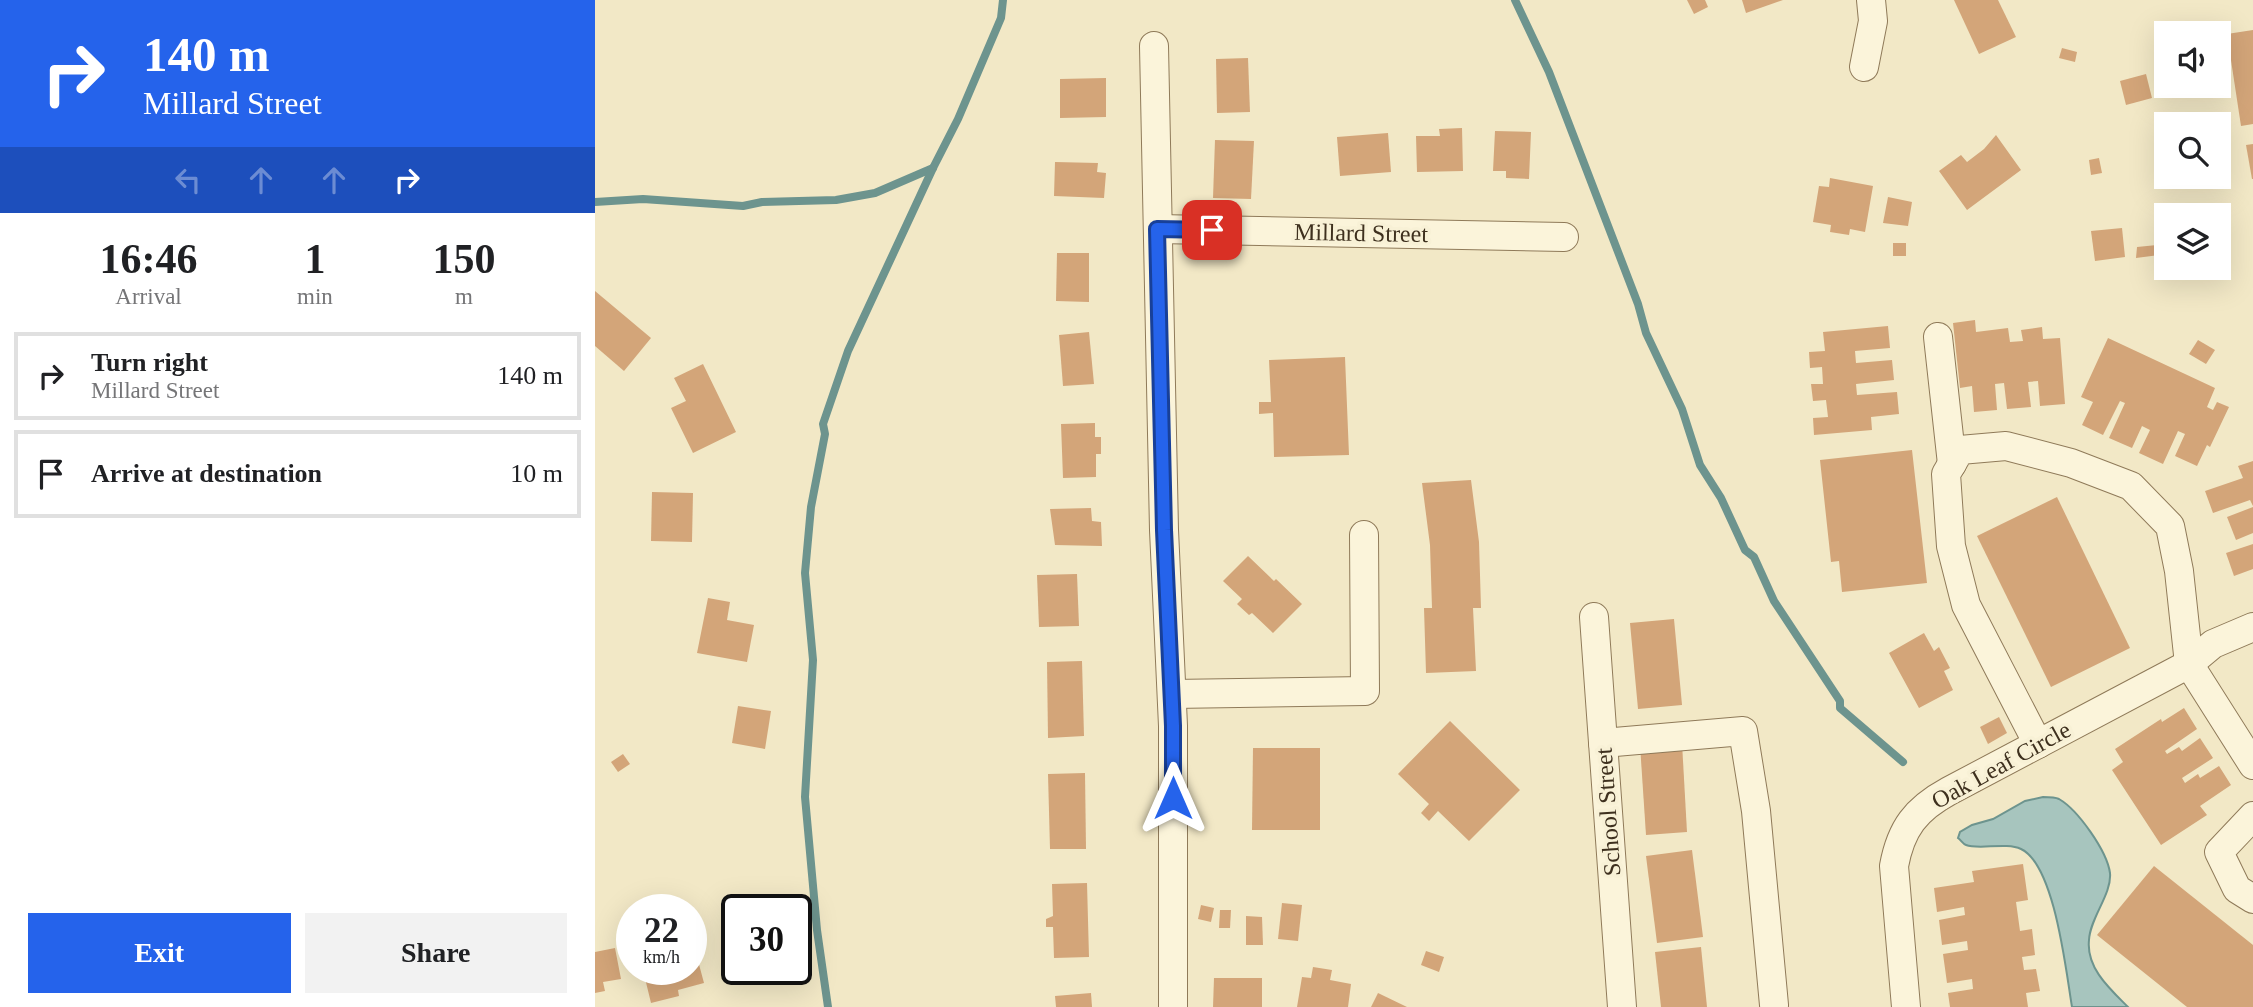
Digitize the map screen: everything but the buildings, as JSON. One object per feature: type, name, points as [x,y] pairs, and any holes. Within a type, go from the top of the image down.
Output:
[{"type":"street","points":[[1864,67],[1873,21],[1871,0]]},
{"type":"street","points":[[1154,46],[1164,530],[1172,694],[1173,1007]]},
{"type":"street","name":"Millard Street","points":[[1157,229],[1564,237]]},
{"type":"street","points":[[1938,337],[1952,464]]},
{"type":"street","points":[[2038,744],[1966,605],[1951,546],[1946,474],[1960,450],[2006,446],[2071,463],[2131,486],[2170,526],[2179,571],[2189,664],[2253,765]]},
{"type":"street","points":[[1172,694],[1365,691],[1364,535]]},
{"type":"street","name":"School Street","points":[[1594,617],[1622,1007]]},
{"type":"street","name":"Oak Leaf Circle","points":[[1906,1007],[1894,866],[1906,828],[1927,803],[2189,664],[2213,644],[2253,627]]},
{"type":"street","points":[[1603,743],[1743,731],[1756,811],[1774,1005]]},
{"type":"street","points":[[2253,816],[2219,852],[2237,889],[2253,899]]},
{"type":"water","points":[[2043,797],[2059,799],[2075,812],[2098,843],[2108,864],[2110,881],[2090,932],[2089,950],[2095,969],[2128,1007],[2072,1007],[2057,921],[2042,876],[2033,859],[2015,847],[1971,846],[1958,838],[1960,832],[1972,825],[1993,819],[2025,801]]},
{"type":"waterway","points":[[828,1007],[817,930],[805,797],[813,660],[805,573],[811,507],[825,434],[823,424],[848,351],[958,119],[1001,18],[1003,0]]},
{"type":"waterway","points":[[1515,0],[1549,72],[1638,304],[1646,333],[1682,409],[1700,465],[1721,498],[1745,550],[1754,557],[1774,601],[1840,701],[1840,708],[1903,762]]},
{"type":"waterway","points":[[595,202],[643,199],[743,206],[762,202],[836,200],[875,193],[933,168]]},
{"type":"route","points":[[1173,798],[1157,229],[1212,230]]}]
